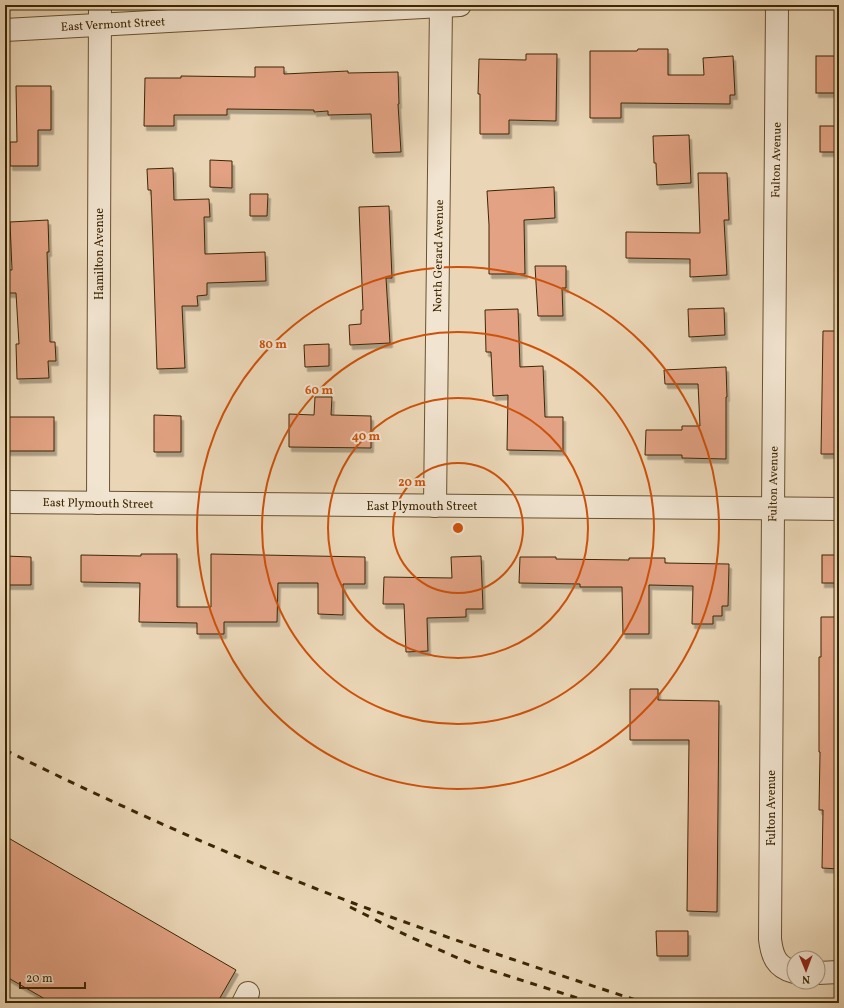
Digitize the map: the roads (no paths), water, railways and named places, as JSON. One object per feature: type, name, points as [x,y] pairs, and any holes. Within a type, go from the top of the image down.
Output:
[{"type":"street","name":"East Vermont Street","points":[[5,30],[100,15],[447,5]]},
{"type":"street","name":"North Gerard Avenue","points":[[435,506],[447,5]]},
{"type":"street","name":"Fulton Avenue","points":[[777,5],[770,938],[771,950],[785,967]]},
{"type":"street","name":"Hamilton Avenue","points":[[98,503],[100,15]]},
{"type":"street","name":"East Plymouth Street","points":[[5,502],[839,509]]},
{"type":"street","points":[[826,973],[839,972]]},
{"type":"railway","points":[[5,750],[177,831],[309,886],[462,942],[645,1003]]},
{"type":"railway","points":[[350,907],[410,937],[480,967],[593,1003]]}]
